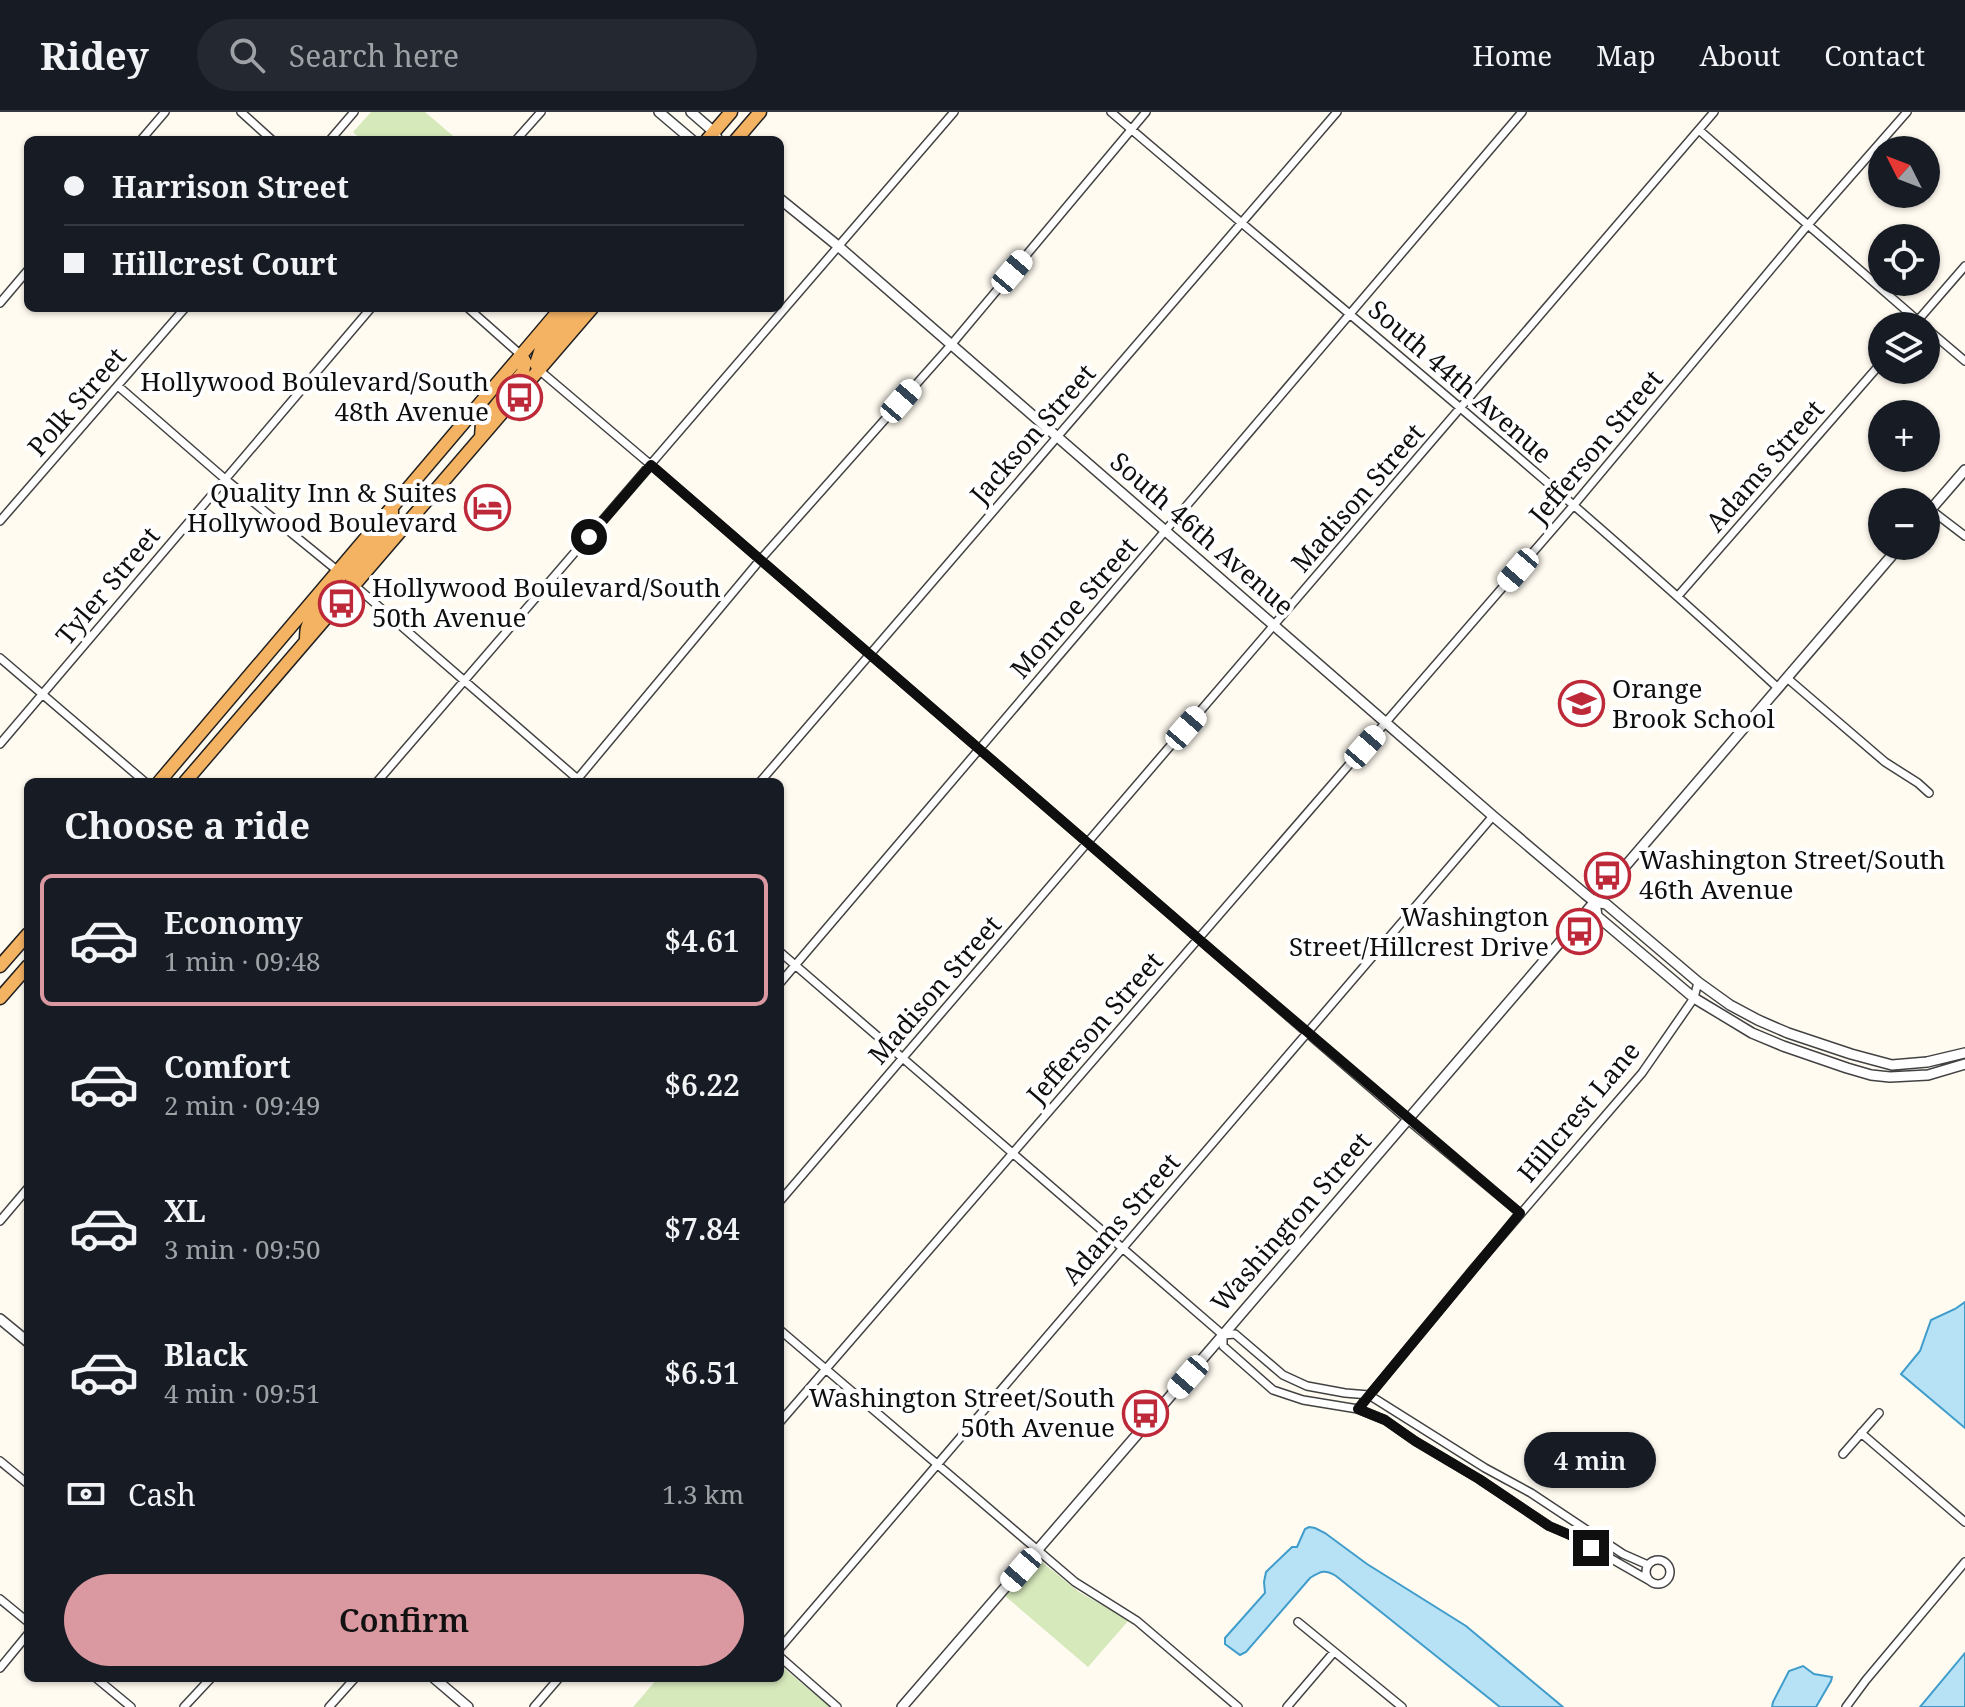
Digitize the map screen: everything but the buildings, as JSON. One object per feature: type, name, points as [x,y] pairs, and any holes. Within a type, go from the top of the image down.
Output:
[{"type":"highway","points":[[714,136],[731,112]]},
{"type":"highway","points":[[739,136],[760,112]]},
{"type":"highway","points":[[162,778],[558,312]]},
{"type":"highway","points":[[539,370],[536,364],[541,349],[573,312]]},
{"type":"highway","points":[[188,778],[589,312]]},
{"type":"highway","points":[[481,437],[482,423],[523,372],[525,362],[521,355]]},
{"type":"highway","points":[[354,585],[350,574],[392,523],[392,506]]},
{"type":"highway","points":[[306,641],[307,625],[339,583],[338,571]]},
{"type":"highway","points":[[0,966],[24,939]]},
{"type":"highway","points":[[0,998],[24,971]]},
{"type":"street","points":[[144,136],[165,112]]},
{"type":"street","points":[[241,112],[268,136]]},
{"type":"street","points":[[333,136],[354,112]]},
{"type":"street","points":[[520,136],[541,112]]},
{"type":"street","points":[[659,112],[687,136]]},
{"type":"street","points":[[691,112],[712,136]]},
{"type":"street","points":[[784,309],[954,112]]},
{"type":"street","name":"South 44th Avenue","points":[[1111,112],[1678,596],[1778,688]]},
{"type":"street","points":[[580,778],[760,560],[951,345],[1146,112]]},
{"type":"street","name":"Jackson Street","points":[[763,778],[1337,112]]},
{"type":"street","name":"Monroe Street","points":[[784,978],[1522,112]]},
{"type":"street","name":"Madison Street","points":[[784,1196],[1714,112]]},
{"type":"street","name":"Jefferson Street","points":[[784,1417],[1573,506],[1807,226],[1907,112]]},
{"type":"street","points":[[1699,130],[1905,312]]},
{"type":"street","name":"South 46th Avenue","points":[[784,202],[1493,816],[1595,902],[1606,904],[1698,982],[1758,1020],[1874,1061],[1892,1065],[1927,1062],[1965,1053]]},
{"type":"street","points":[[1930,312],[1965,266]]},
{"type":"street","points":[[0,303],[24,275]]},
{"type":"street","name":"Polk Street","points":[[0,521],[182,312]]},
{"type":"street","name":"Tyler Street","points":[[0,744],[368,312]]},
{"type":"street","points":[[473,312],[521,355]]},
{"type":"street","points":[[380,778],[782,312]]},
{"type":"street","points":[[1940,341],[1965,361]]},
{"type":"street","points":[[539,370],[1408,1120],[1520,1213]]},
{"type":"street","name":"Adams Street","points":[[1678,596],[1868,378]]},
{"type":"street","points":[[118,386],[338,571]]},
{"type":"street","points":[[1940,498],[1965,470]]},
{"type":"street","points":[[1940,520],[1965,536]]},
{"type":"street","name":"Washington Street","points":[[902,1707],[1888,560]]},
{"type":"street","points":[[354,585],[575,778]]},
{"type":"street","points":[[0,658],[140,778]]},
{"type":"street","points":[[1787,678],[1885,762],[1929,793]]},
{"type":"street","name":"Adams Street","points":[[784,1643],[1493,816]]},
{"type":"street","name":"South 46th Avenue","points":[[1595,902],[1597,916],[1694,998],[1752,1033],[1871,1075],[1928,1075],[1965,1064]]},
{"type":"street","points":[[784,955],[1223,1335],[1235,1334],[1283,1375],[1307,1386],[1369,1395],[1485,1468],[1531,1493],[1623,1554],[1648,1565]]},
{"type":"street","name":"Hillcrest Lane","points":[[1358,1409],[1520,1213],[1642,1073],[1694,998],[1698,982]]},
{"type":"street","points":[[0,1221],[24,1193]]},
{"type":"street","points":[[0,1319],[24,1339]]},
{"type":"street","points":[[784,1333],[1037,1551],[1075,1582],[1137,1621],[1238,1707]]},
{"type":"street","points":[[1223,1335],[1223,1346],[1273,1390],[1303,1400],[1358,1409],[1385,1420],[1549,1526],[1570,1535],[1650,1581],[1656,1584],[1667,1580],[1670,1572],[1668,1565],[1662,1561],[1648,1565],[1646,1573],[1650,1581]]},
{"type":"street","points":[[1843,1454],[1879,1413]]},
{"type":"street","points":[[1861,1433],[1965,1522]]},
{"type":"street","points":[[0,1461],[24,1481]]},
{"type":"street","points":[[1846,1707],[1860,1686],[1965,1562]]},
{"type":"street","points":[[0,1599],[24,1619]]},
{"type":"street","points":[[1298,1622],[1398,1706]]},
{"type":"street","points":[[0,1668],[24,1639]]},
{"type":"street","points":[[1287,1707],[1334,1652]]},
{"type":"street","points":[[784,1661],[837,1707]]},
{"type":"street","points":[[101,1682],[131,1707]]},
{"type":"street","points":[[184,1707],[207,1682]]},
{"type":"street","points":[[329,1707],[351,1682]]},
{"type":"street","points":[[439,1682],[468,1707]]},
{"type":"street","points":[[534,1707],[556,1682]]},
{"type":"green space","points":[[371,112],[425,112],[453,136],[358,136],[353,132]]},
{"type":"green space","points":[[1043,1563],[1079,1592],[1129,1620],[1088,1667],[1005,1596],[1031,1567]]},
{"type":"green space","points":[[784,1668],[830,1707],[633,1707],[655,1682],[784,1682]]},
{"type":"water","points":[[1965,1302],[1965,1428],[1901,1374],[1920,1351],[1931,1320]]},
{"type":"water","points":[[1309,1527],[1325,1533],[1367,1564],[1466,1626],[1563,1707],[1500,1707],[1336,1576],[1326,1572],[1310,1578],[1246,1652],[1240,1655],[1225,1644],[1225,1638],[1265,1593],[1266,1572],[1292,1547],[1297,1547],[1305,1529]]},
{"type":"water","points":[[1965,1653],[1965,1707],[1920,1707]]},
{"type":"water","points":[[1803,1666],[1814,1674],[1832,1677],[1816,1707],[1772,1707],[1789,1671]]},
{"type":"place","name":"Hollywood Boulevard/South 48th Avenue","points":[[520,397]]},
{"type":"place","name":"Quality Inn & Suites Hollywood Boulevard","points":[[488,508]]},
{"type":"place","name":"Hollywood Boulevard/South 50th Avenue","points":[[341,603]]},
{"type":"place","name":"Orange Brook School","points":[[1581,704]]},
{"type":"place","name":"Washington Street/South 46th Avenue","points":[[1608,875]]},
{"type":"place","name":"Washington Street/Hillcrest Drive","points":[[1580,932]]},
{"type":"place","name":"Washington Street/South 50th Avenue","points":[[1146,1413]]},
{"type":"route","points":[[589,537],[651,465],[1408,1120],[1520,1213],[1358,1409],[1385,1420],[1549,1526],[1591,1548]]}]
